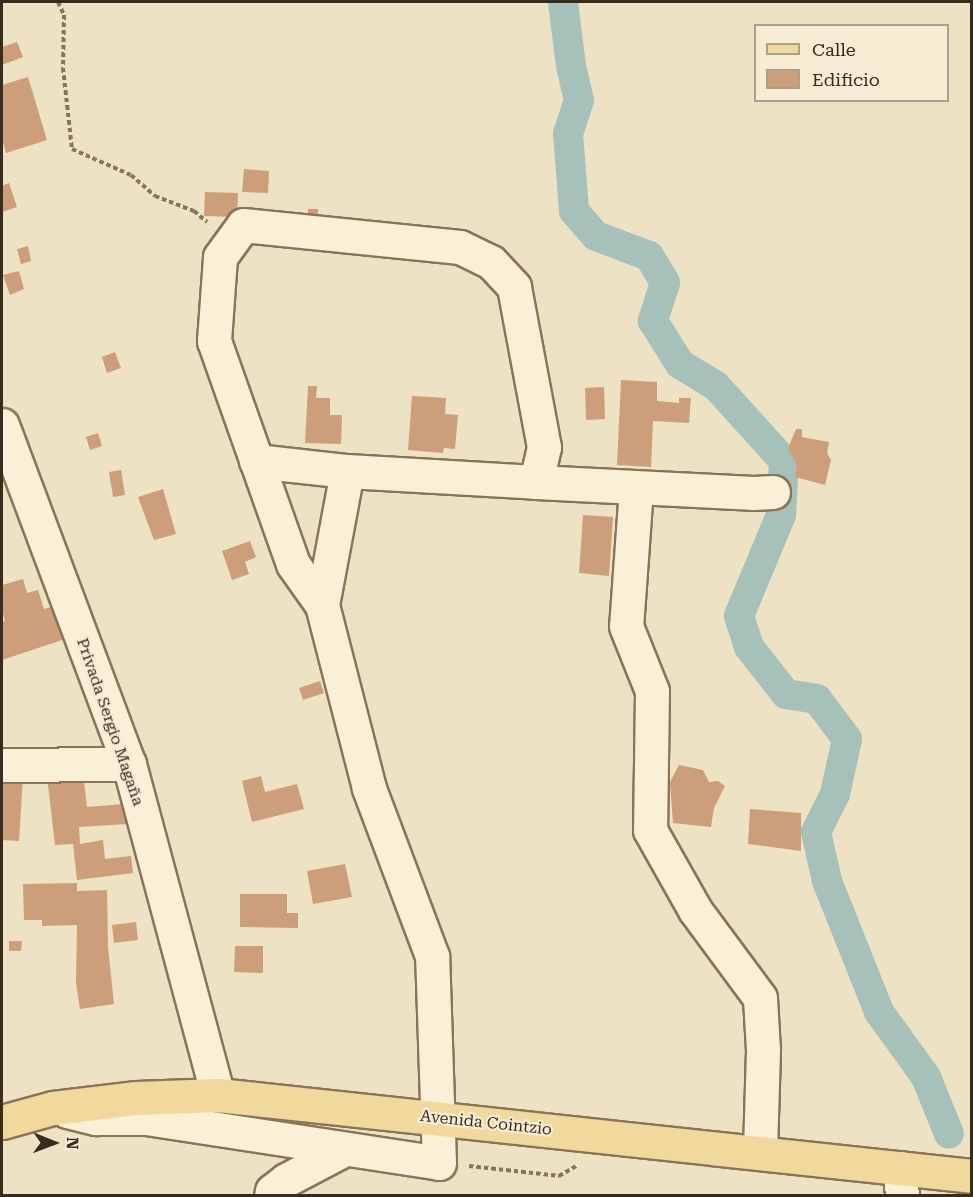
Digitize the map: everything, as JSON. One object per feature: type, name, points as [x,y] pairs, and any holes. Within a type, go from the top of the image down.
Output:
[{"type":"main road","name":"Avenida Cointzio","points":[[2,1122],[53,1108],[136,1098],[218,1095],[760,1153],[901,1182],[972,1176]]},
{"type":"street","points":[[53,1108],[96,1118],[146,1118],[343,1150],[439,1162],[432,956],[369,788],[322,605],[293,564],[214,341],[220,257],[243,225],[460,247],[491,262],[514,287],[544,447],[536,482]]},
{"type":"street","name":"Privada Sergio Magaña","points":[[2,425],[129,764],[218,1095]]},
{"type":"street","points":[[256,460],[347,471],[636,488],[773,492]]},
{"type":"street","points":[[322,605],[347,471]]},
{"type":"street","points":[[636,488],[626,626],[652,691],[650,830],[695,910],[760,998],[763,1050],[760,1153]]},
{"type":"street","points":[[2,765],[129,764]]},
{"type":"street","points":[[271,1196],[272,1191],[286,1180],[343,1150]]},
{"type":"path","points":[[58,2],[64,15],[63,68],[72,149],[131,175],[155,196],[194,211],[205,222],[243,225]]},
{"type":"path","points":[[439,1162],[559,1176],[580,1163],[593,1135]]},
{"type":"building","points":[[17,42],[23,57],[2,65],[2,47]]},
{"type":"building","points":[[28,77],[47,140],[6,153],[2,138],[2,85]]},
{"type":"building","points":[[244,169],[269,171],[268,193],[242,192]]},
{"type":"building","points":[[9,183],[17,207],[2,212],[2,186]]},
{"type":"building","points":[[205,192],[238,193],[237,217],[204,216]]},
{"type":"building","points":[[308,209],[318,209],[318,219],[308,219]]},
{"type":"building","points":[[28,246],[31,261],[21,264],[17,249]]},
{"type":"building","points":[[19,271],[24,289],[10,295],[3,275]]},
{"type":"building","points":[[115,352],[121,368],[107,373],[102,357]]},
{"type":"building","points":[[621,380],[657,382],[657,401],[679,403],[679,398],[691,398],[689,423],[653,421],[651,467],[617,465]]},
{"type":"building","points":[[308,386],[317,386],[316,398],[330,398],[330,415],[342,415],[341,444],[305,443]]},
{"type":"building","points":[[604,387],[605,419],[586,420],[585,388]]},
{"type":"building","points":[[412,396],[446,398],[445,414],[458,415],[455,449],[444,448],[443,453],[408,450]]},
{"type":"building","points":[[796,429],[802,429],[802,437],[829,442],[827,453],[831,460],[825,485],[795,477],[797,465],[788,448]]},
{"type":"building","points":[[98,433],[102,446],[90,450],[86,437]]},
{"type":"building","points":[[121,470],[125,495],[113,497],[109,472]]},
{"type":"building","points":[[163,489],[176,534],[154,540],[138,497]]},
{"type":"building","points":[[583,515],[613,517],[609,576],[579,573]]},
{"type":"building","points":[[250,541],[256,557],[245,562],[249,574],[232,580],[222,551]]},
{"type":"building","points":[[23,579],[27,593],[38,590],[44,609],[58,605],[68,638],[2,660],[2,622],[5,621],[2,610],[2,585]]},
{"type":"building","points":[[320,681],[324,693],[303,700],[299,688]]},
{"type":"building","points":[[679,765],[703,770],[709,782],[718,781],[725,786],[714,808],[711,827],[673,823],[670,782]]},
{"type":"building","points":[[83,772],[87,807],[124,804],[128,824],[79,827],[80,844],[103,840],[105,859],[131,856],[133,873],[77,880],[73,844],[55,845],[47,776]]},
{"type":"building","points":[[2,774],[23,775],[19,841],[2,840]]},
{"type":"building","points":[[261,776],[265,792],[297,784],[304,809],[252,822],[242,781]]},
{"type":"building","points":[[750,809],[801,813],[801,851],[748,844]]},
{"type":"building","points":[[345,864],[352,897],[313,904],[307,871]]},
{"type":"building","points":[[77,883],[77,891],[107,890],[108,947],[114,1004],[80,1009],[76,983],[77,925],[42,926],[42,920],[24,920],[23,884]]},
{"type":"building","points":[[240,894],[287,894],[287,913],[298,913],[298,928],[240,927]]},
{"type":"building","points":[[136,922],[138,940],[114,943],[112,925]]},
{"type":"building","points":[[9,941],[22,941],[21,951],[9,951]]},
{"type":"building","points":[[235,946],[263,946],[263,973],[234,972]]},
{"type":"waterway","points":[[563,2],[571,66],[579,100],[568,133],[574,211],[596,236],[649,256],[665,283],[653,321],[680,364],[716,386],[784,461],[781,515],[739,616],[749,647],[786,694],[817,699],[847,739],[835,794],[816,832],[827,881],[879,1012],[926,1077],[949,1134]]}]
